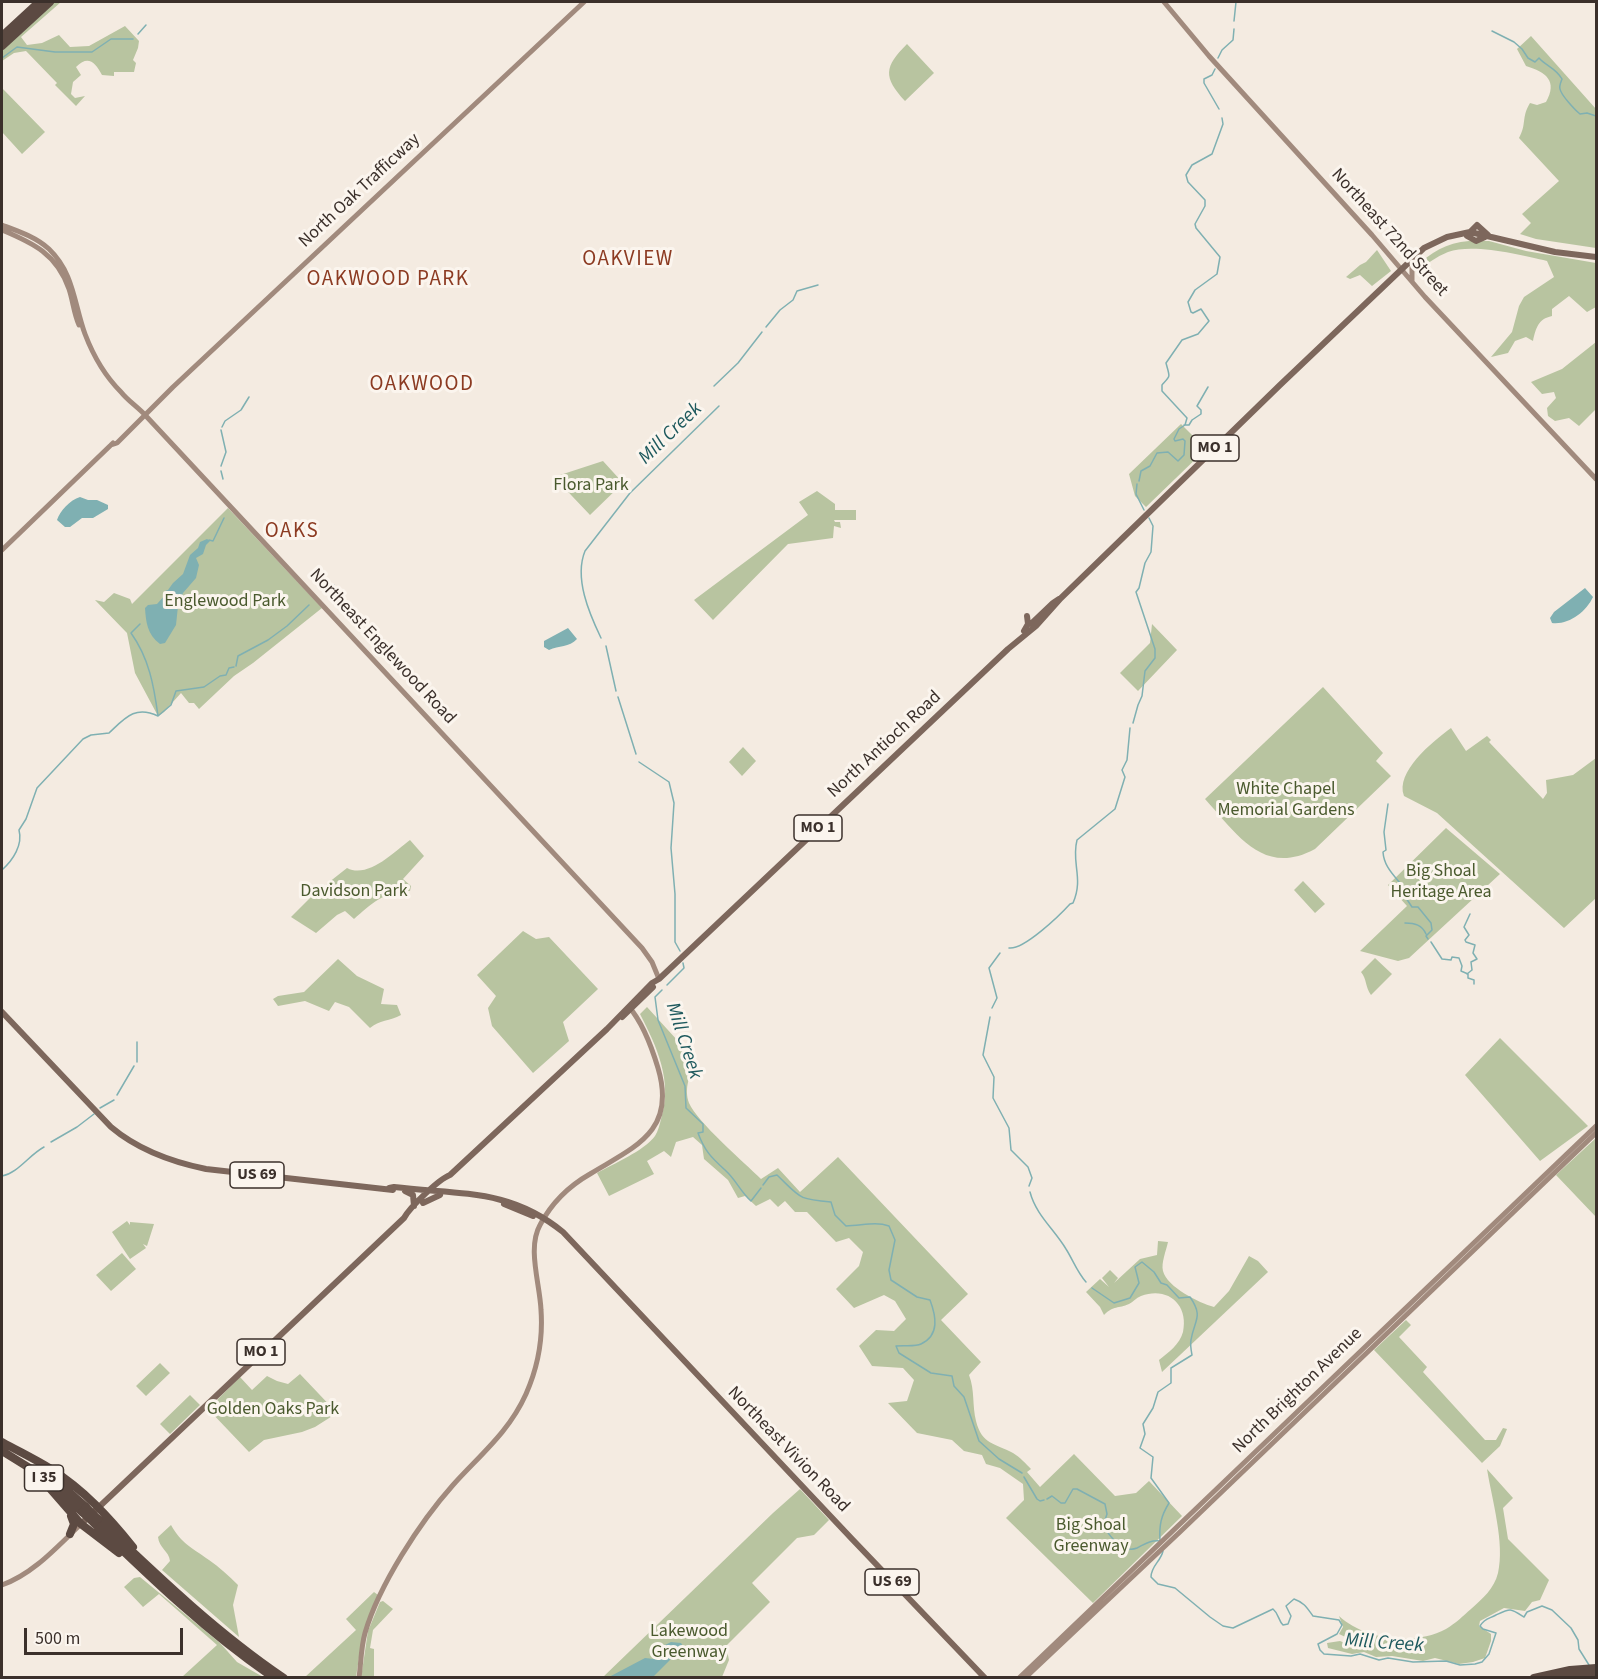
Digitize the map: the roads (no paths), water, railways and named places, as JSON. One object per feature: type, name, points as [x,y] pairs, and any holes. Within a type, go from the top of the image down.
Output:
[{"type":"highway","points":[[2,36],[39,2]]},
{"type":"highway","points":[[2,46],[50,2]]},
{"type":"highway","name":"I 35","points":[[2,1442],[48,1472],[84,1510]]},
{"type":"highway","name":"I 35","points":[[2,1451],[33,1469],[62,1492],[233,1641],[286,1677]]},
{"type":"highway","points":[[25,1455],[51,1469],[91,1499],[103,1504],[109,1518],[159,1578]]},
{"type":"highway","points":[[33,1469],[69,1512],[79,1529]]},
{"type":"highway","points":[[69,1512],[79,1529],[148,1576]]},
{"type":"highway","name":"I 35","points":[[96,1521],[148,1576],[244,1658],[273,1677]]},
{"type":"highway","points":[[1534,1677],[1596,1668]]},
{"type":"highway","points":[[1565,1677],[1596,1673]]},
{"type":"main road","name":"North Oak Trafficway","points":[[2,550],[584,2]]},
{"type":"main road","name":"Northeast 72nd Street","points":[[1164,2],[1209,56],[1402,271],[1596,479]]},
{"type":"main road","points":[[2,225],[32,238],[48,249],[65,270],[74,300]]},
{"type":"main road","points":[[1477,225],[1489,235],[1476,242],[1469,234],[1477,225]]},
{"type":"main road","points":[[2,230],[27,240],[49,256],[66,281],[74,300]]},
{"type":"main road","name":"MO 1","points":[[1411,262],[1437,245],[1469,234]]},
{"type":"main road","name":"MO 1","points":[[1011,647],[1032,620],[1061,598],[1423,250],[1439,240],[1469,234],[1489,235],[1555,252],[1596,258]]},
{"type":"main road","points":[[1394,276],[1394,261],[1411,262],[1412,282]]},
{"type":"main road","name":"MO 1","points":[[1371,299],[1402,271]]},
{"type":"main road","name":"Northeast Englewood Road","points":[[74,300],[85,334],[106,376],[642,948],[650,958],[659,979]]},
{"type":"main road","name":"MO 1","points":[[1011,647],[1032,620],[1061,598]]},
{"type":"main road","name":"North Antioch Road","points":[[630,1007],[652,983],[659,979],[1011,647]]},
{"type":"main road","points":[[652,983],[656,971]]},
{"type":"main road","name":"North Antioch Road","points":[[446,1178],[657,984],[659,979]]},
{"type":"main road","name":"Northeast Vivion Road","points":[[2,1006],[111,1127],[120,1135],[158,1155],[206,1169],[404,1191],[485,1195],[526,1207],[563,1232],[857,1545],[985,1677]]},
{"type":"main road","points":[[359,1677],[369,1622],[399,1560],[442,1498],[503,1433],[529,1388],[536,1363],[541,1329],[536,1260],[538,1238],[545,1220],[568,1191],[590,1174],[635,1148],[650,1133],[657,1119],[662,1101],[661,1078],[649,1043],[630,1007]]},
{"type":"main road","name":"Northeast Vivion Road","points":[[2,1012],[33,1042]]},
{"type":"main road","name":"North Brighton Avenue","points":[[1169,1539],[1596,1126]]},
{"type":"main road","name":"North Brighton Avenue","points":[[1019,1677],[1169,1539],[1596,1133]]},
{"type":"main road","points":[[431,1192],[446,1178],[453,1192]]},
{"type":"main road","name":"MO 1","points":[[404,1218],[446,1178]]},
{"type":"main road","name":"Northeast Vivion Road","points":[[390,1188],[496,1201],[545,1220]]},
{"type":"main road","points":[[404,1191],[413,1195],[414,1206]]},
{"type":"main road","name":"MO 1","points":[[4,1585],[30,1571],[79,1529],[404,1218],[423,1203],[435,1199],[431,1192]]},
{"type":"main road","name":"North Brighton Avenue","points":[[1025,1677],[1147,1559]]},
{"type":"water","points":[[80,497],[97,500],[108,505],[108,509],[93,518],[82,518],[70,527],[65,527],[57,520],[58,517],[69,503]]},
{"type":"water","points":[[207,539],[210,541],[203,554],[196,558],[199,565],[196,578],[183,593],[178,606],[176,625],[165,643],[160,644],[150,632],[145,608],[148,605],[157,604],[166,594],[165,591],[183,574],[190,555],[198,548],[200,542]]},
{"type":"water","points":[[1585,588],[1593,597],[1586,608],[1571,620],[1552,623],[1550,618],[1554,612]]},
{"type":"water","points":[[568,628],[577,639],[574,642],[549,650],[544,647],[544,641]]},
{"type":"water","points":[[671,1642],[681,1643],[685,1649],[676,1654],[653,1677],[609,1677],[645,1658],[654,1659],[665,1645]]},
{"type":"waterway","points":[[1234,21],[1236,2]]},
{"type":"waterway","points":[[138,34],[146,25]]},
{"type":"waterway","points":[[1218,58],[1222,50],[1233,40],[1234,29]]},
{"type":"waterway","points":[[1492,31],[1514,42],[1528,58],[1535,62],[1539,58],[1554,70],[1562,79],[1561,92],[1572,106],[1580,114],[1587,113],[1596,116]]},
{"type":"waterway","points":[[2,58],[17,47],[55,52],[92,52],[111,39],[133,39]]},
{"type":"waterway","points":[[1215,69],[1212,75],[1204,79],[1204,83],[1219,109]]},
{"type":"waterway","points":[[1139,481],[1141,471],[1150,466],[1157,453],[1168,452],[1178,461],[1184,455],[1185,441],[1174,439],[1179,429],[1185,425],[1187,418],[1162,391],[1162,385],[1169,376],[1166,363],[1182,340],[1198,334],[1209,321],[1201,309],[1191,312],[1188,302],[1195,290],[1217,274],[1220,257],[1196,228],[1195,224],[1205,206],[1205,200],[1188,182],[1186,175],[1192,165],[1212,154],[1223,124],[1222,118]]},
{"type":"waterway","name":"Mill Creek","points":[[766,327],[780,310],[793,300],[797,291],[818,285]]},
{"type":"waterway","name":"Mill Creek","points":[[714,386],[738,363],[762,332]]},
{"type":"waterway","points":[[1184,425],[1189,425],[1201,414],[1197,406],[1208,387]]},
{"type":"waterway","points":[[222,427],[225,421],[241,410],[249,397]]},
{"type":"waterway","name":"Mill Creek","points":[[601,638],[584,595],[581,572],[585,551],[630,493],[719,406]]},
{"type":"waterway","points":[[221,430],[226,452],[221,466]]},
{"type":"waterway","points":[[221,471],[223,479]]},
{"type":"waterway","points":[[1137,484],[1136,494],[1144,510]]},
{"type":"waterway","points":[[209,540],[213,541],[224,518]]},
{"type":"waterway","points":[[1133,723],[1142,696],[1145,671],[1155,658],[1155,649],[1136,592],[1151,552],[1153,526],[1149,518]]},
{"type":"waterway","points":[[325,593],[334,585]]},
{"type":"waterway","points":[[236,666],[238,656],[268,640],[309,605]]},
{"type":"waterway","points":[[140,624],[131,633],[150,673],[158,716]]},
{"type":"waterway","name":"Mill Creek","points":[[606,646],[616,691]]},
{"type":"waterway","points":[[2,870],[16,852],[20,841],[19,830],[26,819],[37,788],[83,739],[91,735],[109,733],[125,718],[137,713],[143,712],[158,716],[171,705],[176,691],[204,687],[220,676],[226,675],[229,668],[234,667]]},
{"type":"waterway","name":"Mill Creek","points":[[618,697],[636,754]]},
{"type":"waterway","points":[[1009,948],[1023,944],[1032,938],[1073,903],[1078,878],[1075,856],[1077,840],[1115,809],[1125,777],[1122,770],[1127,760],[1130,728]]},
{"type":"waterway","name":"Mill Creek","points":[[639,762],[669,782],[674,803],[671,848],[675,894],[675,942],[680,951]]},
{"type":"waterway","points":[[1388,804],[1384,832],[1385,862],[1403,887],[1404,895],[1412,907],[1418,907],[1431,923],[1432,930],[1426,936],[1428,939]]},
{"type":"waterway","points":[[1467,974],[1472,970],[1471,962],[1477,959],[1473,953],[1475,945],[1465,940],[1469,935],[1464,927],[1470,914]]},
{"type":"waterway","points":[[1405,923],[1418,925],[1426,934]]},
{"type":"waterway","points":[[1431,942],[1442,959],[1459,958],[1461,971],[1468,974],[1468,978],[1474,980],[1474,984]]},
{"type":"waterway","points":[[992,1008],[997,998],[989,968],[1000,953]]},
{"type":"waterway","name":"Mill Creek","points":[[667,985],[684,968],[683,963]]},
{"type":"waterway","name":"Mill Creek","points":[[662,990],[655,997],[658,1020],[685,1086],[686,1108],[703,1124],[703,1132],[698,1133],[703,1145],[751,1201],[761,1188]]},
{"type":"waterway","points":[[990,1017],[983,1055],[994,1077],[993,1098],[1009,1128],[1011,1150],[1028,1167],[1032,1178],[1029,1186]]},
{"type":"waterway","points":[[137,1042],[137,1062]]},
{"type":"waterway","points":[[117,1095],[134,1066]]},
{"type":"waterway","points":[[100,1108],[114,1100]]},
{"type":"waterway","points":[[51,1142],[94,1114]]},
{"type":"waterway","points":[[2,1176],[18,1168],[44,1147]]},
{"type":"waterway","name":"Mill Creek","points":[[763,1185],[769,1177],[777,1175],[800,1196],[831,1202],[835,1215],[846,1226],[873,1224],[889,1226],[895,1240],[889,1270],[891,1280],[917,1297],[930,1300],[935,1319],[934,1330],[927,1340],[919,1345],[896,1346],[899,1353],[931,1373],[952,1376],[954,1386],[964,1397],[979,1441],[999,1459],[1022,1473]]},
{"type":"waterway","points":[[1030,1192],[1041,1215],[1086,1282]]},
{"type":"waterway","points":[[1092,1288],[1114,1303],[1130,1298],[1139,1283],[1135,1267],[1142,1262],[1154,1272],[1161,1283],[1167,1285],[1179,1298],[1190,1297],[1196,1309],[1197,1318],[1191,1342],[1192,1355],[1171,1368],[1171,1383],[1158,1392],[1153,1408],[1143,1424],[1145,1434],[1140,1448],[1153,1457],[1151,1478],[1169,1503],[1161,1521],[1160,1541]]},
{"type":"waterway","name":"Mill Creek","points":[[1024,1477],[1037,1499],[1044,1500]]},
{"type":"waterway","name":"Mill Creek","points":[[1047,1499],[1052,1496],[1061,1503],[1065,1503],[1073,1489],[1077,1489],[1105,1504],[1107,1514],[1103,1526],[1121,1546],[1132,1549],[1160,1541]]},
{"type":"waterway","name":"Mill Creek","points":[[1163,1551],[1151,1577],[1158,1584],[1175,1588],[1223,1626],[1233,1628],[1273,1609],[1283,1625],[1288,1624],[1291,1616],[1286,1606],[1294,1599],[1303,1604],[1313,1616],[1339,1620],[1342,1625],[1337,1634],[1318,1644],[1324,1654],[1351,1656],[1360,1654],[1379,1660],[1388,1658],[1413,1662],[1446,1661],[1460,1665],[1475,1664],[1482,1662],[1489,1654],[1496,1633],[1483,1629],[1480,1626],[1484,1621],[1508,1610],[1524,1617],[1527,1612],[1542,1606],[1552,1610],[1571,1628],[1578,1640],[1579,1649],[1589,1665]]},
{"type":"district","name":"OAKVIEW","points":[[628,260]]},
{"type":"district","name":"OAKWOOD PARK","points":[[388,280]]},
{"type":"district","name":"OAKWOOD","points":[[422,385]]},
{"type":"district","name":"OAKS","points":[[292,532]]},
{"type":"park label","name":"Flora Park","points":[[591,486]]},
{"type":"park label","name":"Englewood Park","points":[[225,602]]},
{"type":"park label","name":"White Chapel Memorial Gardens","points":[[1286,800]]},
{"type":"park label","name":"Big Shoal Heritage Area","points":[[1441,882]]},
{"type":"park label","name":"Davidson Park","points":[[354,892]]},
{"type":"park label","name":"Golden Oaks Park","points":[[273,1410]]},
{"type":"park label","name":"Big Shoal Greenway","points":[[1091,1536]]},
{"type":"park label","name":"Lakewood Greenway","points":[[689,1642]]}]
